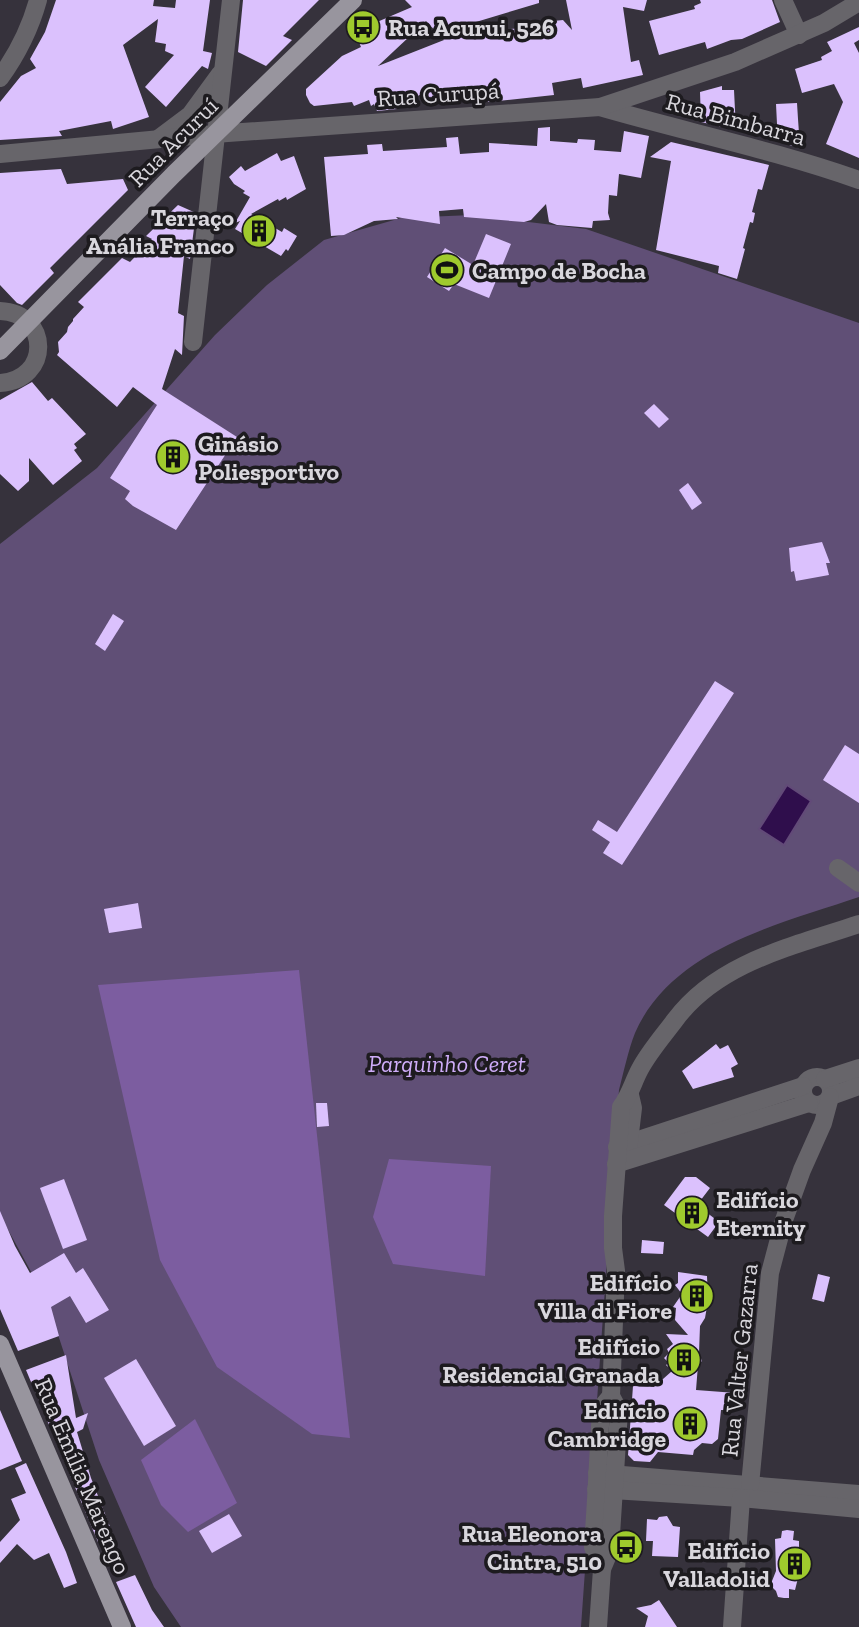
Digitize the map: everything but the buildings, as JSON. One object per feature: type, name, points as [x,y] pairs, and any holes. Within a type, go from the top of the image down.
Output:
[{"type":"main road","name":"Rua Acuruí","points":[[0,351],[215,134],[353,0]]},
{"type":"main road","name":"Rua Emília Marengo","points":[[0,1344],[122,1627]]},
{"type":"street","points":[[0,78],[14,59],[31,25],[38,0]]},
{"type":"street","points":[[193,342],[231,0]]},
{"type":"street","points":[[783,0],[799,35]]},
{"type":"street","name":"Rua Curupá","points":[[0,154],[215,134],[600,107],[735,62],[824,23],[859,2]]},
{"type":"street","points":[[158,139],[190,115],[222,72]]},
{"type":"street","points":[[656,124],[649,112],[649,102],[661,87]]},
{"type":"street","name":"Rua Bimbarra","points":[[600,107],[656,124],[770,151],[859,180]]},
{"type":"street","points":[[0,311],[20,315],[36,333],[39,345],[32,369],[12,383],[0,383]]},
{"type":"street","points":[[838,868],[859,883]]},
{"type":"street","points":[[598,1627],[602,1569],[610,1550],[606,1482],[619,1411],[611,1396],[616,1271],[612,1248],[622,1153],[633,1108],[630,1095],[642,1066],[677,1016],[716,981],[741,965],[859,924]]},
{"type":"street","points":[[822,1096],[859,1068]]},
{"type":"street","points":[[622,1153],[803,1086],[808,1079],[817,1076],[822,1096]]},
{"type":"street","points":[[622,1153],[859,1086]]},
{"type":"street","name":"Rua Valter Gazarra","points":[[732,1627],[770,1273],[784,1220],[823,1123],[822,1096]]},
{"type":"street","points":[[606,1482],[745,1491],[859,1494]]},
{"type":"street","points":[[745,1491],[859,1509]]},
{"type":"green space","name":"Parquinho Ceret","points":[[472,215],[586,229],[859,323],[859,897],[763,929],[701,960],[674,980],[652,1004],[635,1033],[619,1090],[581,1627],[181,1627],[154,1587],[99,1460],[47,1301],[0,1215],[0,544],[97,468],[215,335],[267,285],[324,240],[401,218]]},
{"type":"shaded area","points":[[787,785],[811,801],[784,845],[759,829]]},
{"type":"shaded area","points":[[299,970],[350,1438],[312,1434],[217,1367],[160,1260],[98,985]]},
{"type":"shaded area","points":[[389,1159],[491,1166],[485,1276],[393,1264],[373,1217]]},
{"type":"shaded area","points":[[195,1419],[237,1503],[188,1532],[161,1505],[141,1460]]},
{"type":"place","name":"Rua Acurui, 526","points":[[363,27]]},
{"type":"place","name":"Terraço Anália Franco","points":[[259,231]]},
{"type":"place","name":"Campo de Bocha","points":[[447,270]]},
{"type":"place","name":"Ginásio Poliesportivo","points":[[173,457]]},
{"type":"place","name":"Edifício Eternity","points":[[692,1213]]},
{"type":"place","name":"Edifício Villa di Fiore","points":[[697,1296]]},
{"type":"place","name":"Edifício Residencial Granada","points":[[684,1360]]},
{"type":"place","name":"Edifício Cambridge","points":[[690,1424]]},
{"type":"place","name":"Rua Eleonora Cintra, 510","points":[[626,1547]]},
{"type":"place","name":"Edifício Valladolid","points":[[795,1564]]}]
